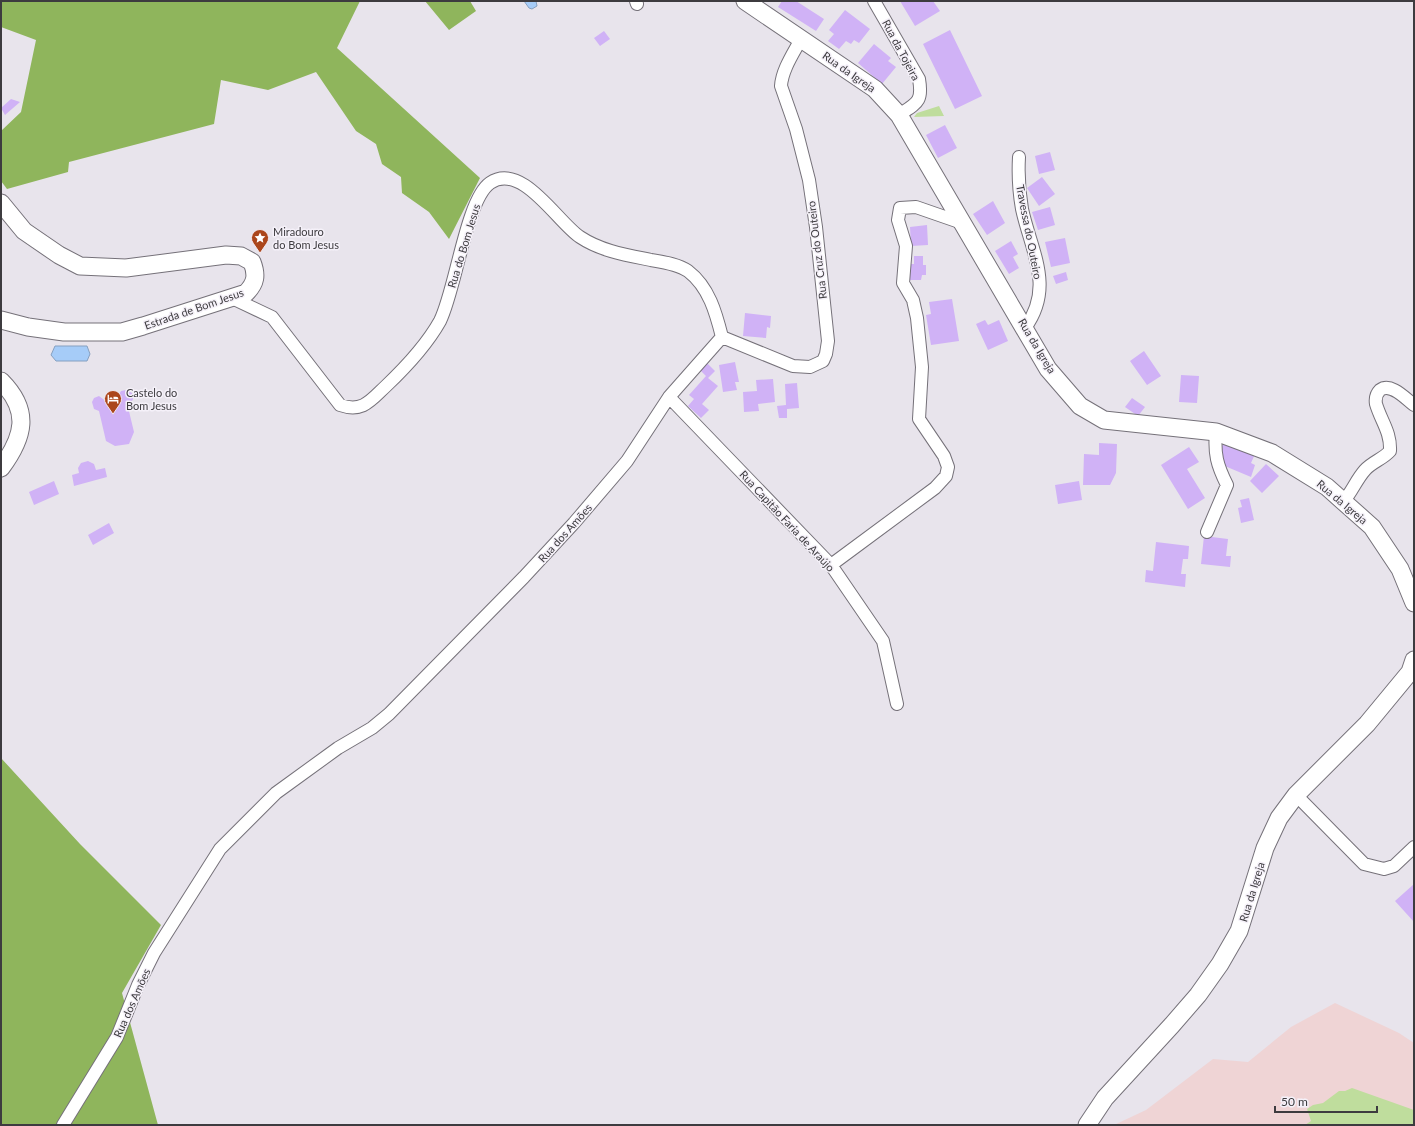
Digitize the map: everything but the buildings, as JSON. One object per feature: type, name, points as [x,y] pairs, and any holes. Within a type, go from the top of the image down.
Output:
[{"type":"street","name":"Rua da Igreja","points":[[745,1],[875,89],[899,114],[965,224],[1048,369],[1080,406],[1104,420],[1216,432],[1272,453],[1327,488],[1372,527],[1400,569],[1414,603]]},
{"type":"street","name":"Rua da Tojeira","points":[[874,1],[919,79],[921,94],[917,103],[899,114]]},
{"type":"street","name":"Rua Cruz do Outeiro","points":[[722,337],[793,366],[810,367],[823,361],[826,354],[828,341],[816,227],[809,180],[796,129],[781,86],[781,80],[787,65],[801,39]]},
{"type":"street","name":"Travessa do Outeiro","points":[[1019,157],[1018,183],[1022,210],[1031,236],[1038,269],[1040,289],[1037,305],[1025,328]]},
{"type":"street","name":"Rua do Bom Jesus","points":[[232,298],[272,317],[340,405],[351,409],[362,407],[400,372],[421,349],[440,320],[455,279],[473,208],[481,192],[491,182],[503,179],[518,181],[531,190],[578,236],[598,247],[670,263],[687,270],[699,280],[707,293],[714,309],[722,337]]},
{"type":"street","name":"Estrada de Bom Jesus","points":[[1,203],[24,231],[59,255],[80,266],[126,268],[226,255],[241,256],[252,262],[256,278],[253,286],[246,293],[122,332],[64,332],[28,327],[1,320]]},
{"type":"street","points":[[831,565],[935,488],[946,476],[948,467],[944,456],[919,419],[918,405],[922,367],[917,318],[913,300],[903,283],[906,246],[898,220],[900,208],[916,207],[965,224]]},
{"type":"street","name":"Rua dos Amões","points":[[63,1125],[117,1037],[138,985],[154,953],[220,849],[276,793],[338,748],[372,728],[389,714],[524,577],[574,523],[627,461],[669,397],[722,337]]},
{"type":"street","points":[[1,381],[14,394],[19,407],[21,422],[15,449],[1,468]]},
{"type":"street","points":[[1343,502],[1351,493],[1357,479],[1366,469],[1390,451],[1388,430],[1376,404],[1377,392],[1383,388],[1389,388],[1414,405]]},
{"type":"street","name":"Rua Capitão Faria de Araújo","points":[[669,397],[831,565],[883,641],[897,704]]},
{"type":"street","points":[[1207,532],[1227,485],[1216,463],[1216,432]]},
{"type":"street","name":"Rua da Igreja","points":[[1087,1125],[1105,1098],[1198,995],[1220,964],[1239,931],[1265,848],[1279,818],[1296,795],[1367,724],[1410,672],[1414,660]]},
{"type":"street","points":[[1296,795],[1364,864],[1384,869],[1394,866],[1414,847]]},
{"type":"shaded area","points":[[1335,1003],[1399,1033],[1414,1043],[1414,1125],[1114,1125],[1146,1110],[1213,1059],[1248,1062],[1291,1027]]},
{"type":"green space","points":[[1,1],[360,1],[337,48],[480,178],[449,239],[429,212],[402,193],[401,177],[382,164],[376,144],[356,131],[316,72],[268,90],[221,80],[214,124],[69,162],[68,172],[7,189],[1,181],[1,131],[21,112],[36,40],[1,27]]},
{"type":"green space","points":[[425,1],[470,1],[476,11],[449,30]]},
{"type":"green space","points":[[939,106],[944,116],[914,117],[917,113]]},
{"type":"green space","points":[[1,758],[80,844],[161,925],[122,993],[158,1125],[1,1125]]},
{"type":"green space","points":[[1352,1088],[1414,1110],[1414,1125],[1305,1125],[1311,1121],[1307,1109],[1313,1105],[1323,1103],[1339,1091],[1345,1091]]},
{"type":"water","points":[[524,1],[536,1],[537,6],[532,9],[529,8]]},
{"type":"water","points":[[55,346],[87,346],[90,354],[87,361],[56,361],[51,355]]},
{"type":"place","name":"Miradouro do Bom Jesus","points":[[260,253]]},
{"type":"place","name":"Castelo do Bom Jesus","points":[[113,414]]}]
